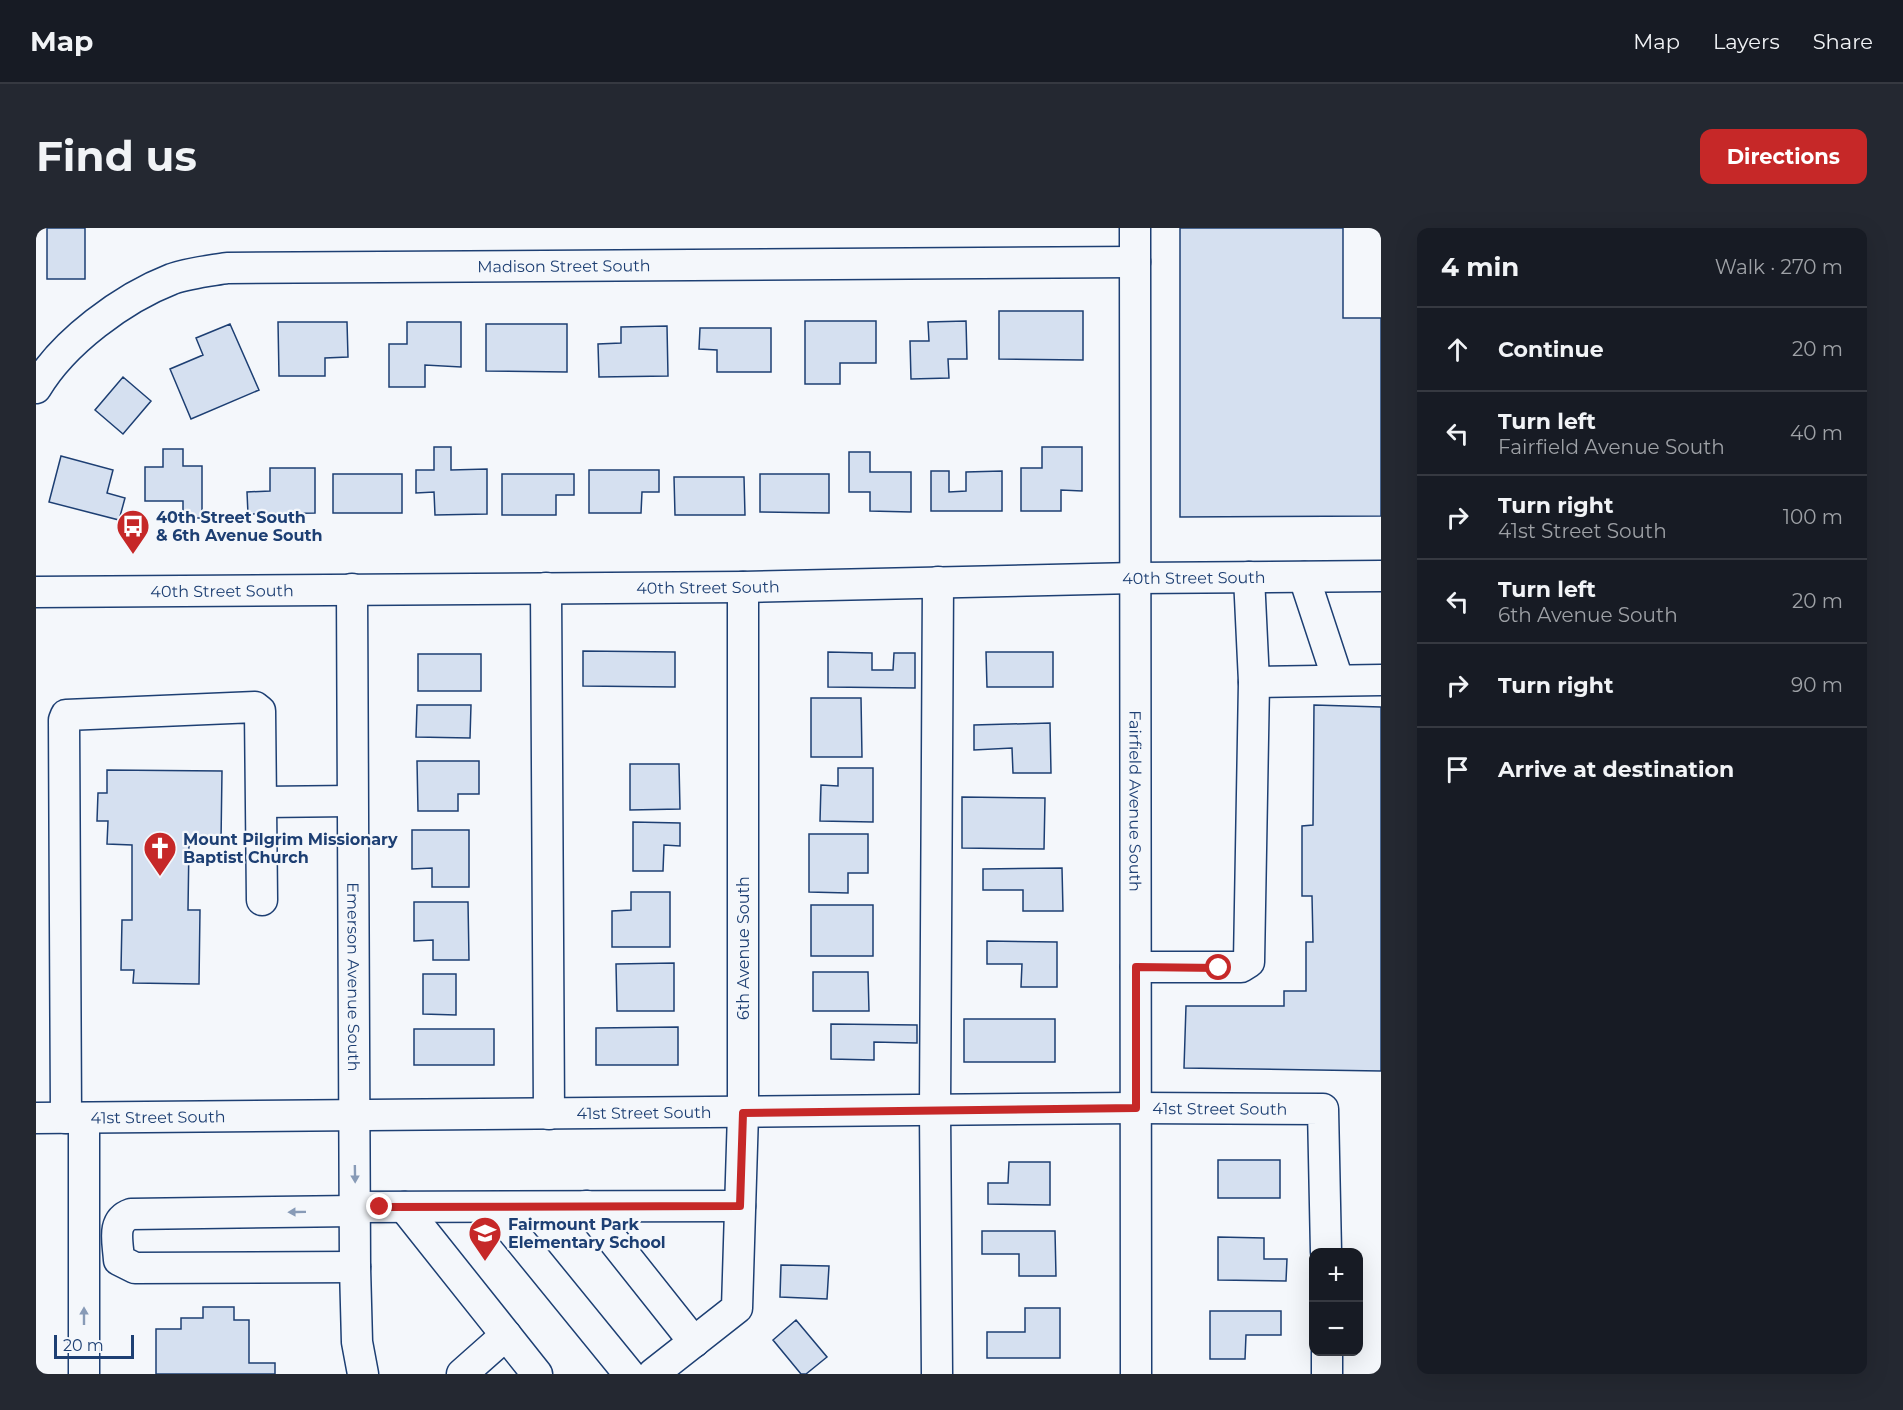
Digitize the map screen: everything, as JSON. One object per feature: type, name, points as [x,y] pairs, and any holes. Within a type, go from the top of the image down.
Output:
[{"type":"street","name":"Fairfield Avenue South","points":[[1135,228],[1136,1374]]},
{"type":"street","name":"Madison Street South","points":[[36,388],[74,341],[122,304],[173,278],[227,268],[1135,262]]},
{"type":"street","name":"40th Street South","points":[[36,592],[743,587],[1135,578],[1381,576]]},
{"type":"street","points":[[1136,967],[1241,967],[1249,962],[1254,682],[1249,577]]},
{"type":"street","points":[[1304,577],[1338,680]]},
{"type":"street","points":[[937,1374],[935,1110],[938,582]]},
{"type":"street","name":"6th Avenue South","points":[[694,1342],[737,1308],[743,1113],[743,587]]},
{"type":"street","points":[[546,588],[549,1114]]},
{"type":"street","name":"Emerson Avenue South","points":[[352,589],[355,1267],[357,1342],[363,1374]]},
{"type":"street","points":[[1254,682],[1381,680]]},
{"type":"street","points":[[84,1374],[64,720],[66,715],[255,707],[262,715],[262,900]]},
{"type":"street","points":[[262,802],[352,801]]},
{"type":"street","name":"41st Street South","points":[[36,1118],[1136,1108],[1323,1109],[1326,1248]]},
{"type":"street","points":[[586,1206],[694,1342],[653,1374]]},
{"type":"street","points":[[355,1267],[135,1268],[119,1260],[117,1225],[122,1217],[131,1214],[404,1207],[740,1206]]},
{"type":"street","points":[[404,1207],[537,1374]]},
{"type":"street","points":[[493,1207],[629,1374]]},
{"type":"street","points":[[462,1374],[506,1335]]},
{"type":"street","points":[[1327,1356],[1327,1374]]},
{"type":"building","points":[[47,228],[85,228],[85,279],[47,279]]},
{"type":"building","points":[[1180,228],[1343,228],[1343,318],[1381,318],[1381,516],[1180,517]]},
{"type":"building","points":[[999,311],[1083,311],[1083,360],[999,359]]},
{"type":"building","points":[[805,321],[876,321],[876,363],[840,363],[840,384],[805,384]]},
{"type":"building","points":[[966,321],[967,359],[948,359],[949,378],[911,379],[910,341],[929,341],[928,322]]},
{"type":"building","points":[[278,322],[347,322],[348,357],[325,358],[325,376],[279,376]]},
{"type":"building","points":[[407,322],[461,322],[461,367],[425,365],[425,387],[389,387],[389,344],[407,344]]},
{"type":"building","points":[[230,324],[259,390],[191,419],[170,369],[203,355],[196,338]]},
{"type":"building","points":[[486,324],[567,324],[567,372],[486,371]]},
{"type":"building","points":[[667,326],[668,376],[599,377],[598,344],[621,343],[621,327]]},
{"type":"building","points":[[700,328],[771,328],[771,372],[717,372],[717,350],[699,349]]},
{"type":"building","points":[[123,377],[151,401],[123,434],[95,410]]},
{"type":"building","points":[[434,447],[451,447],[451,470],[487,469],[487,514],[435,515],[434,492],[416,493],[416,470],[434,470]]},
{"type":"building","points":[[1042,447],[1082,447],[1082,491],[1061,490],[1061,511],[1021,511],[1021,468],[1042,468]]},
{"type":"building","points":[[163,449],[183,449],[183,466],[202,466],[202,518],[183,518],[183,501],[145,501],[145,467],[163,467]]},
{"type":"building","points":[[849,452],[870,452],[870,472],[911,472],[911,512],[870,511],[870,492],[849,492]]},
{"type":"building","points":[[61,456],[113,470],[107,493],[125,498],[119,520],[49,502]]},
{"type":"building","points":[[270,468],[315,468],[315,513],[248,514],[247,492],[270,491]]},
{"type":"building","points":[[589,470],[659,470],[659,492],[642,492],[641,513],[589,513]]},
{"type":"building","points":[[931,471],[949,471],[949,492],[966,491],[966,472],[1002,471],[1002,511],[931,511]]},
{"type":"building","points":[[333,474],[402,474],[402,513],[333,513]]},
{"type":"building","points":[[502,474],[574,474],[574,495],[556,495],[556,515],[502,515]]},
{"type":"building","points":[[760,474],[829,474],[829,513],[760,512]]},
{"type":"building","points":[[674,477],[744,477],[745,515],[675,515]]},
{"type":"building","points":[[583,651],[675,652],[675,687],[583,686]]},
{"type":"building","points":[[828,652],[872,653],[872,670],[893,670],[894,653],[915,653],[915,688],[828,687]]},
{"type":"building","points":[[986,652],[1053,652],[1053,687],[987,687]]},
{"type":"building","points":[[418,654],[481,654],[481,691],[418,691]]},
{"type":"building","points":[[811,698],[861,698],[862,757],[811,757]]},
{"type":"building","points":[[417,705],[471,705],[470,738],[416,737]]},
{"type":"building","points":[[1314,705],[1381,707],[1381,1071],[1184,1068],[1186,1006],[1284,1006],[1284,991],[1306,991],[1306,942],[1313,942],[1312,896],[1302,896],[1302,826],[1313,825]]},
{"type":"building","points":[[1050,723],[1051,773],[1013,773],[1012,748],[974,750],[974,725]]},
{"type":"building","points":[[417,761],[479,761],[479,794],[458,794],[458,811],[418,811]]},
{"type":"building","points":[[630,764],[679,764],[680,809],[630,810]]},
{"type":"building","points":[[838,768],[873,768],[873,822],[820,821],[821,785],[838,786]]},
{"type":"building","name":"Mount Pilgrim Missionary Baptist Church","points":[[107,770],[222,771],[221,842],[189,842],[188,910],[200,910],[199,984],[133,983],[134,970],[121,970],[122,920],[132,920],[132,845],[107,844],[108,821],[97,821],[98,793],[107,793]]},
{"type":"building","points":[[962,797],[1045,798],[1044,849],[962,848]]},
{"type":"building","points":[[633,822],[680,823],[680,846],[664,845],[663,871],[633,871]]},
{"type":"building","points":[[412,830],[469,830],[469,887],[432,887],[432,868],[412,869]]},
{"type":"building","points":[[809,834],[868,834],[868,873],[848,873],[848,893],[809,892]]},
{"type":"building","points":[[1062,868],[1063,911],[1023,911],[1023,890],[983,890],[983,869]]},
{"type":"building","points":[[631,892],[670,892],[670,947],[612,947],[612,911],[631,910]]},
{"type":"building","points":[[414,902],[468,902],[469,960],[433,960],[433,940],[414,941]]},
{"type":"building","points":[[811,905],[873,905],[873,956],[811,956]]},
{"type":"building","points":[[987,941],[1057,942],[1057,987],[1021,987],[1022,964],[987,964]]},
{"type":"building","points":[[674,963],[674,1011],[617,1011],[616,964]]},
{"type":"building","points":[[813,972],[868,972],[869,1011],[813,1011]]},
{"type":"building","points":[[423,974],[456,974],[456,1015],[423,1014]]},
{"type":"building","points":[[964,1019],[1055,1019],[1055,1062],[964,1062]]},
{"type":"building","points":[[831,1024],[917,1025],[917,1043],[874,1042],[874,1060],[831,1059]]},
{"type":"building","points":[[678,1027],[678,1065],[596,1065],[596,1028]]},
{"type":"building","points":[[414,1029],[494,1029],[494,1065],[414,1065]]},
{"type":"building","points":[[1218,1160],[1280,1160],[1280,1198],[1218,1198]]},
{"type":"building","points":[[1009,1162],[1050,1162],[1050,1205],[988,1204],[988,1183],[1008,1183]]},
{"type":"building","points":[[982,1231],[1055,1231],[1056,1276],[1019,1276],[1019,1254],[982,1254]]},
{"type":"building","points":[[1218,1237],[1264,1238],[1264,1259],[1287,1259],[1286,1281],[1218,1280]]},
{"type":"building","points":[[781,1265],[829,1266],[827,1299],[780,1297]]},
{"type":"building","points":[[203,1307],[234,1307],[234,1320],[249,1320],[249,1363],[275,1363],[275,1374],[156,1374],[156,1329],[181,1329],[181,1318],[203,1318]]},
{"type":"building","points":[[1025,1308],[1060,1308],[1060,1358],[987,1358],[987,1332],[1025,1332]]},
{"type":"building","points":[[1210,1311],[1281,1311],[1281,1335],[1246,1335],[1245,1359],[1210,1359]]},
{"type":"building","points":[[796,1320],[827,1357],[806,1374],[801,1374],[773,1340]]},
{"type":"place","name":"40th Street South & 6th Avenue South","points":[[133,555]]},
{"type":"place","name":"Mount Pilgrim Missionary Baptist Church","points":[[160,877]]},
{"type":"place","name":"Fairmount Park Elementary School","points":[[485,1262]]},
{"type":"route","points":[[380,1207],[740,1206],[743,1113],[1136,1108],[1136,967],[1219,968]]}]
